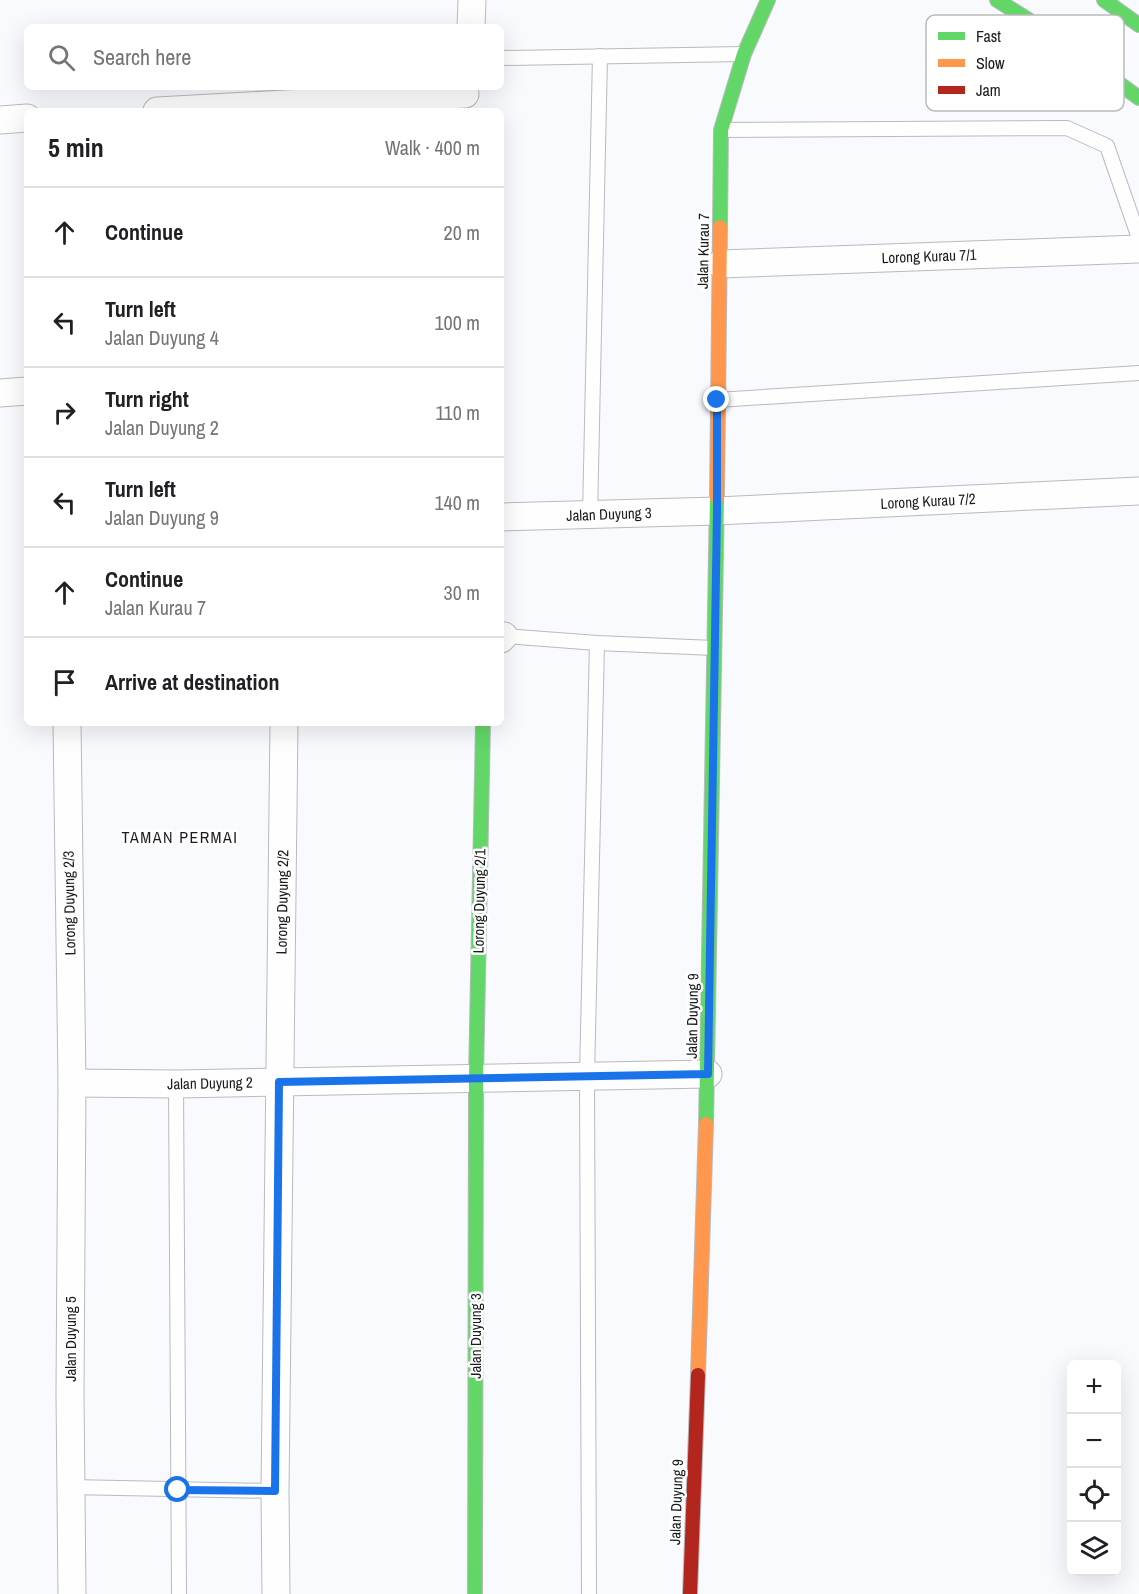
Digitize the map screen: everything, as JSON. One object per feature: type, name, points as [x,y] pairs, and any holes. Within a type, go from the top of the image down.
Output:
[{"type":"street","points":[[471,24],[472,0]]},
{"type":"street","name":"Jalan Kurau 7","points":[[717,511],[722,130],[744,54],[768,0]]},
{"type":"street","points":[[997,0],[1021,15]]},
{"type":"street","points":[[1104,0],[1139,25]]},
{"type":"street","points":[[1124,87],[1139,98]]},
{"type":"street","points":[[223,108],[465,97]]},
{"type":"street","points":[[0,120],[24,118]]},
{"type":"street","name":"Lorong Kurau 7/1","points":[[720,264],[1139,249]]},
{"type":"street","points":[[0,393],[24,391]]},
{"type":"street","name":"Lorong Kurau 7/2","points":[[717,511],[1139,491]]},
{"type":"street","name":"Jalan Duyung 3","points":[[504,517],[717,511]]},
{"type":"street","name":"Jalan Duyung 9","points":[[690,1594],[708,1074],[717,511]]},
{"type":"street","name":"Lorong Duyung 2/3","points":[[67,726],[72,1083]]},
{"type":"street","name":"Lorong Duyung 2/2","points":[[276,1594],[275,1491],[284,726]]},
{"type":"street","name":"Lorong Duyung 2/1","points":[[476,1078],[483,726]]},
{"type":"street","name":"Jalan Duyung 2","points":[[72,1083],[176,1084],[708,1074]]},
{"type":"street","name":"Jalan Duyung 3","points":[[475,1594],[476,1078]]},
{"type":"street","name":"Jalan Duyung 5","points":[[72,1083],[70,1487],[72,1594]]},
{"type":"lane","points":[[504,58],[744,54]]},
{"type":"lane","points":[[590,515],[600,56]]},
{"type":"lane","points":[[722,130],[1067,128],[1107,146],[1139,238]]},
{"type":"lane","points":[[717,400],[1139,373]]},
{"type":"lane","points":[[504,638],[714,648]]},
{"type":"lane","points":[[589,1594],[587,1076],[597,643]]},
{"type":"lane","points":[[176,1084],[179,1594]]},
{"type":"lane","points":[[70,1487],[275,1491]]},
{"type":"traffic: fast","points":[[720,227],[721,130],[744,54],[768,0]]},
{"type":"traffic: fast","points":[[997,0],[1021,15]]},
{"type":"traffic: fast","points":[[1104,0],[1139,25]]},
{"type":"traffic: fast","points":[[1124,87],[1139,98]]},
{"type":"traffic: fast","points":[[706,1124],[717,497]]},
{"type":"traffic: fast","points":[[475,1594],[476,1078],[483,726]]},
{"type":"traffic: slow","points":[[717,497],[720,227]]},
{"type":"traffic: slow","points":[[698,1375],[706,1124]]},
{"type":"traffic: jam","points":[[690,1594],[698,1375]]},
{"type":"district","name":"TAMAN PERMAI","points":[[180,837]]},
{"type":"route","points":[[178,1490],[275,1491],[279,1082],[708,1074],[717,400]]}]
